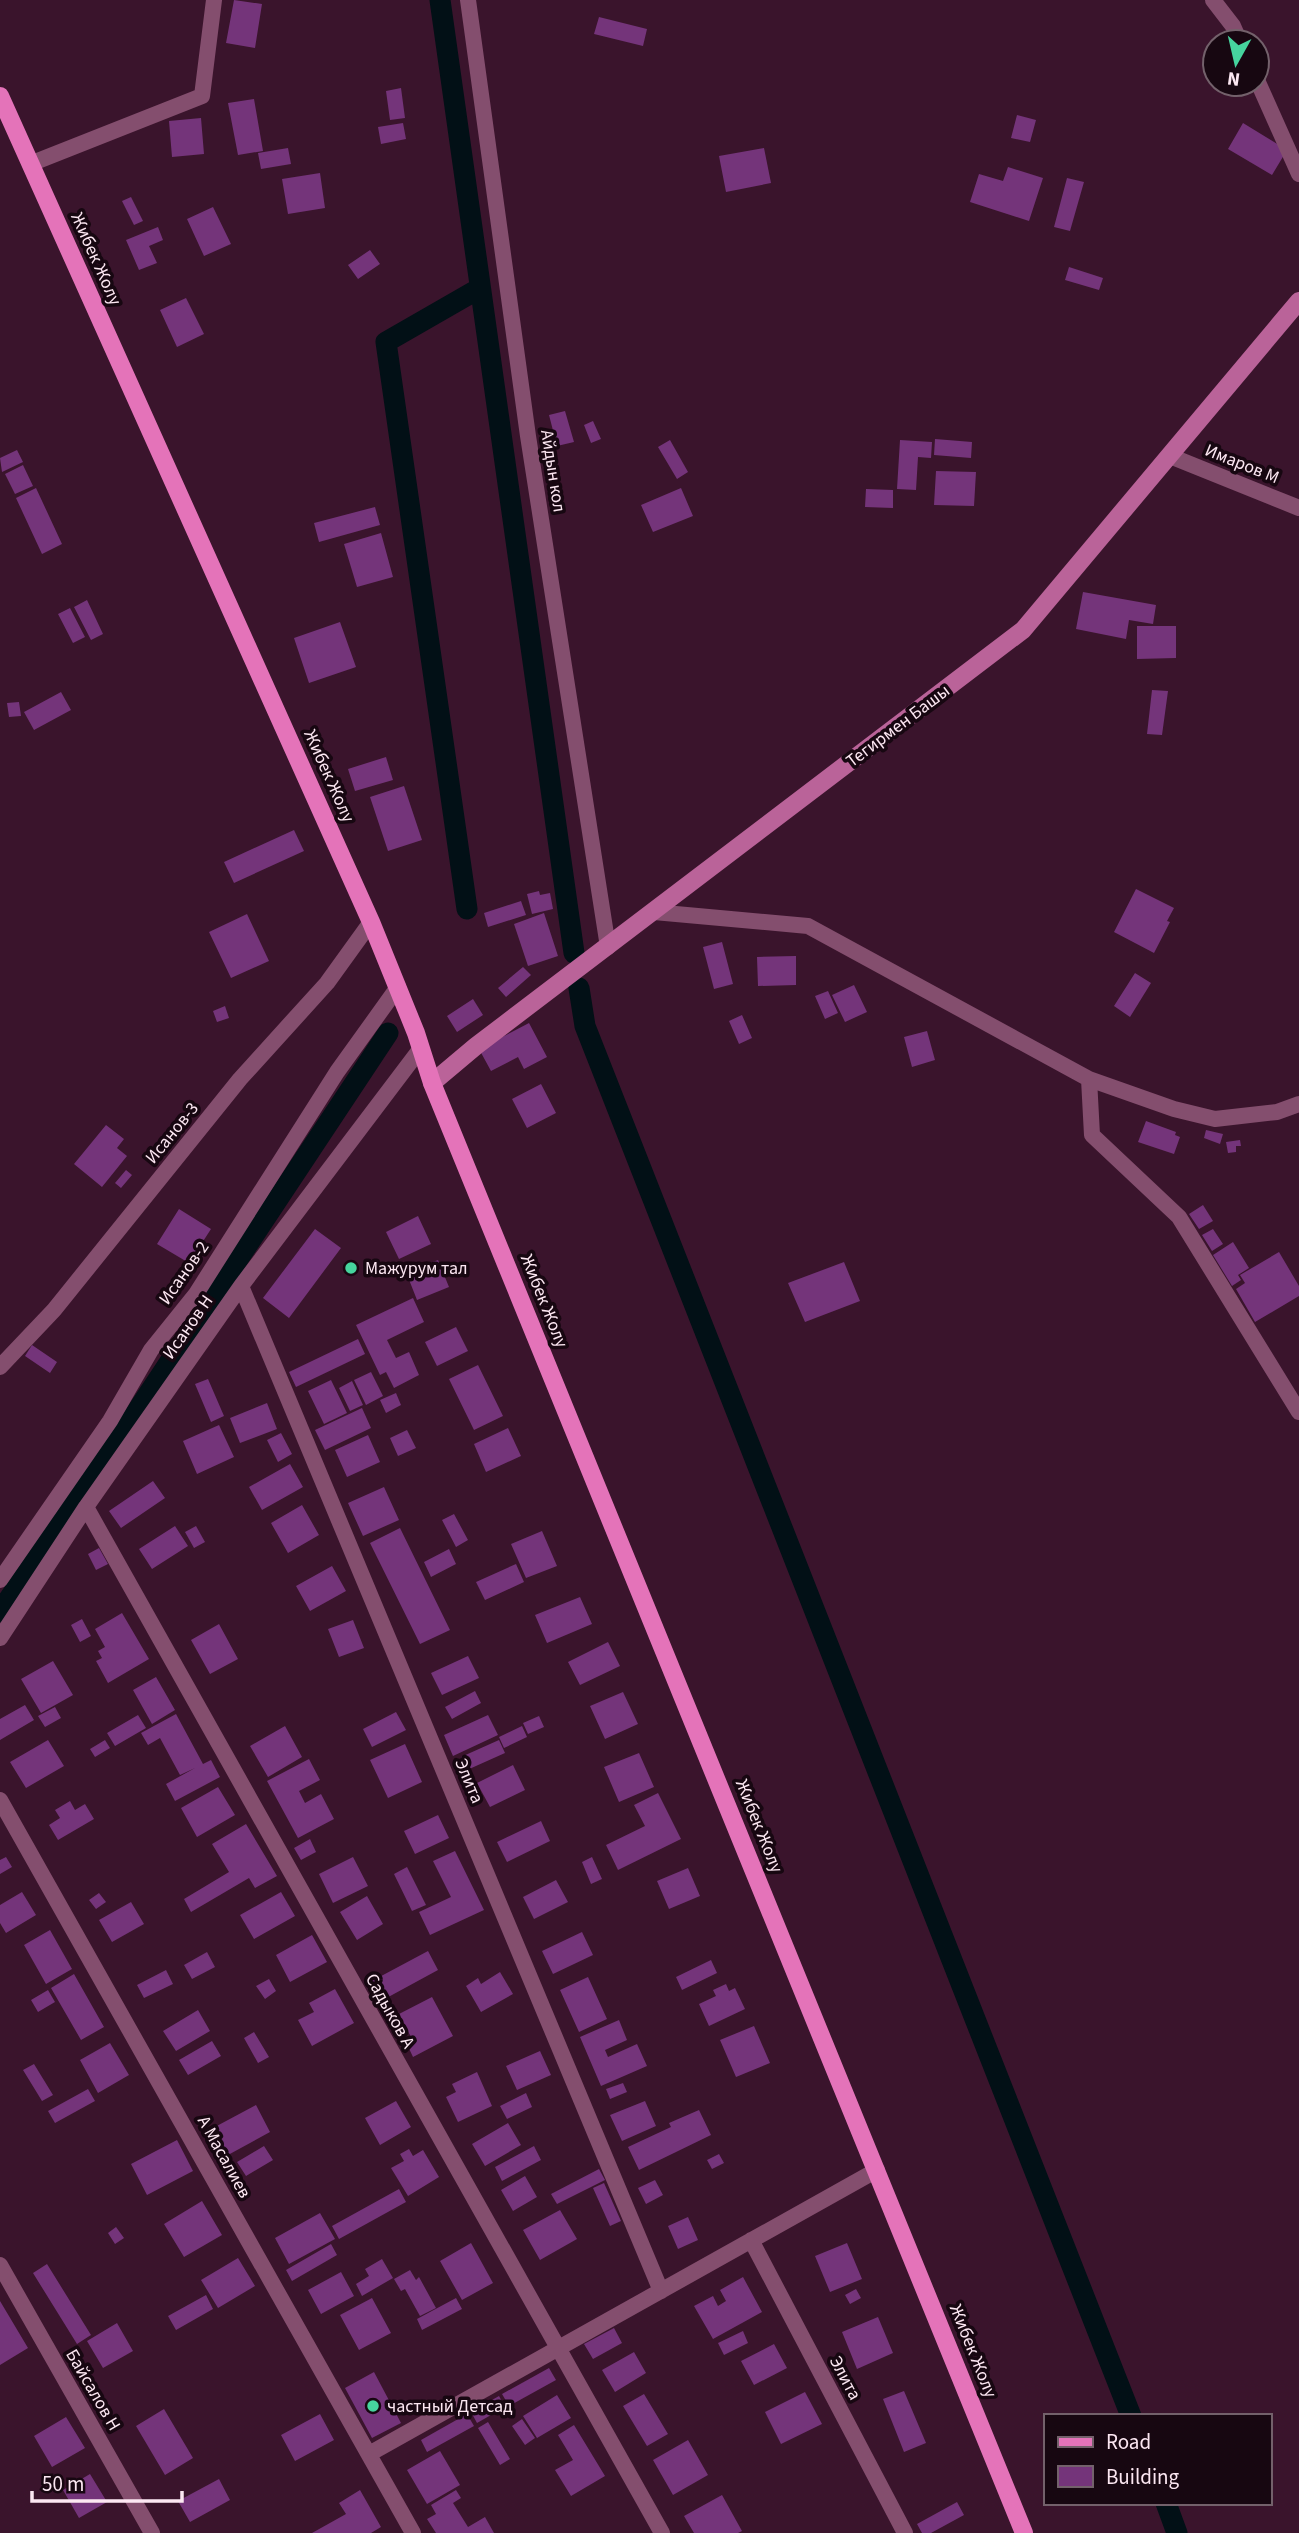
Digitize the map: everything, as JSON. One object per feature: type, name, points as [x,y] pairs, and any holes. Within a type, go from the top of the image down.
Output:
[{"type":"main road","name":"Жибек Жолу","points":[[0,96],[371,922],[398,987],[432,1083],[1024,2533]]},
{"type":"street","points":[[30,164],[202,96],[214,0]]},
{"type":"street","name":"Айдын кол","points":[[468,0],[528,436],[608,947]]},
{"type":"street","points":[[1213,0],[1234,28]]},
{"type":"street","points":[[1265,98],[1299,174]]},
{"type":"street","name":"Тегирмен Башы","points":[[432,1083],[1023,630],[1299,301]]},
{"type":"street","name":"Имаров М","points":[[1170,456],[1299,508]]},
{"type":"street","points":[[654,912],[808,926],[1089,1079],[1174,1109],[1215,1119],[1277,1112],[1299,1104]]},
{"type":"street","name":"Исанов-3","points":[[0,1367],[54,1310],[240,1079],[327,983],[371,922]]},
{"type":"street","name":"Исанов-2","points":[[0,1580],[110,1421],[151,1350],[196,1294],[330,1083],[398,987]]},
{"type":"street","name":"Исанов Н","points":[[0,1638],[86,1507],[240,1286],[421,1048]]},
{"type":"street","points":[[1089,1079],[1091,1135],[1179,1217],[1299,1412]]},
{"type":"street","name":"Элита","points":[[240,1286],[662,2291]]},
{"type":"street","name":"Садыков А","points":[[86,1507],[662,2533]]},
{"type":"street","name":"А Масалиев","points":[[0,1800],[413,2533]]},
{"type":"street","points":[[369,2454],[877,2170]]},
{"type":"street","name":"Элита","points":[[751,2241],[905,2533]]},
{"type":"street","name":"Байсалов Н","points":[[0,2265],[152,2533]]},
{"type":"building","points":[[234,0],[262,4],[255,48],[226,43]]},
{"type":"building","points":[[599,17],[647,29],[643,46],[594,34]]},
{"type":"building","points":[[401,88],[405,118],[390,120],[386,91]]},
{"type":"building","points":[[254,99],[263,151],[238,155],[228,103]]},
{"type":"building","points":[[1017,115],[1036,120],[1030,142],[1011,138]]},
{"type":"building","points":[[201,118],[204,154],[172,157],[169,121]]},
{"type":"building","points":[[403,123],[406,139],[381,144],[378,127]]},
{"type":"building","points":[[1243,123],[1287,150],[1272,175],[1228,149]]},
{"type":"building","points":[[288,148],[291,164],[261,169],[258,153]]},
{"type":"building","points":[[764,148],[771,183],[726,192],[719,156]]},
{"type":"building","points":[[1008,167],[1043,178],[1029,221],[970,202],[979,174],[1003,181]]},
{"type":"building","points":[[320,173],[325,208],[288,214],[282,179]]},
{"type":"building","points":[[1067,178],[1084,182],[1070,231],[1054,227]]},
{"type":"building","points":[[131,197],[143,221],[134,225],[122,201]]},
{"type":"building","points":[[213,207],[231,244],[204,256],[187,219]]},
{"type":"building","points":[[158,227],[163,240],[149,246],[157,263],[139,270],[126,240]]},
{"type":"building","points":[[370,250],[380,264],[358,279],[348,265]]},
{"type":"building","points":[[1069,267],[1103,278],[1099,290],[1065,280]]},
{"type":"building","points":[[186,298],[204,334],[177,347],[160,310]]},
{"type":"building","points":[[565,411],[574,442],[557,446],[549,415]]},
{"type":"building","points":[[593,421],[601,439],[591,443],[584,425]]},
{"type":"building","points":[[935,439],[972,442],[971,458],[934,455]]},
{"type":"building","points":[[670,440],[688,472],[677,479],[658,447]]},
{"type":"building","points":[[900,440],[932,442],[931,458],[918,457],[916,490],[897,489]]},
{"type":"building","points":[[17,450],[23,462],[2,472],[0,458]]},
{"type":"building","points":[[23,465],[33,486],[15,494],[5,474]]},
{"type":"building","points":[[936,471],[976,472],[974,506],[934,505]]},
{"type":"building","points":[[36,488],[62,544],[42,554],[16,498]]},
{"type":"building","points":[[681,488],[693,516],[653,532],[641,505]]},
{"type":"building","points":[[866,489],[893,490],[893,508],[865,507]]},
{"type":"building","points":[[375,507],[380,525],[319,542],[314,523]]},
{"type":"building","points":[[381,533],[393,577],[357,587],[344,544]]},
{"type":"building","points":[[1083,592],[1156,605],[1153,624],[1129,620],[1126,639],[1076,629]]},
{"type":"building","points":[[87,600],[103,634],[91,640],[74,607]]},
{"type":"building","points":[[70,608],[85,637],[73,643],[58,614]]},
{"type":"building","points":[[340,622],[356,667],[309,683],[294,638]]},
{"type":"building","points":[[1137,626],[1176,626],[1176,658],[1137,659]]},
{"type":"building","points":[[1152,690],[1168,691],[1162,735],[1147,734]]},
{"type":"building","points":[[61,692],[71,710],[34,730],[24,712]]},
{"type":"building","points":[[19,702],[21,716],[9,717],[7,703]]},
{"type":"building","points":[[386,757],[393,780],[355,791],[348,769]]},
{"type":"building","points":[[404,786],[422,840],[388,851],[370,797]]},
{"type":"building","points":[[294,830],[304,851],[234,883],[224,862]]},
{"type":"building","points":[[1136,889],[1174,908],[1154,953],[1114,932]]},
{"type":"building","points":[[539,891],[540,895],[550,893],[553,909],[532,914],[527,894]]},
{"type":"building","points":[[521,901],[526,915],[488,927],[484,913]]},
{"type":"building","points":[[544,913],[558,956],[528,966],[514,924]]},
{"type":"building","points":[[247,914],[269,961],[231,978],[209,932]]},
{"type":"building","points":[[722,942],[733,984],[714,989],[703,947]]},
{"type":"building","points":[[796,956],[796,985],[758,986],[757,957]]},
{"type":"building","points":[[523,967],[531,975],[506,997],[498,988]]},
{"type":"building","points":[[1135,973],[1151,983],[1130,1017],[1114,1006]]},
{"type":"building","points":[[854,985],[867,1012],[845,1022],[832,995]]},
{"type":"building","points":[[828,991],[838,1013],[825,1019],[815,996]]},
{"type":"building","points":[[473,999],[483,1015],[457,1032],[447,1016]]},
{"type":"building","points":[[225,1006],[229,1018],[217,1022],[213,1011]]},
{"type":"building","points":[[742,1015],[752,1038],[739,1044],[729,1021]]},
{"type":"building","points":[[529,1023],[547,1057],[524,1069],[518,1057],[491,1071],[479,1049]]},
{"type":"building","points":[[927,1031],[935,1060],[912,1067],[904,1037]]},
{"type":"building","points":[[541,1084],[556,1113],[527,1128],[512,1099]]},
{"type":"building","points":[[1146,1121],[1176,1132],[1175,1135],[1180,1137],[1174,1154],[1138,1142]]},
{"type":"building","points":[[106,1125],[124,1139],[117,1148],[127,1156],[102,1187],[74,1164]]},
{"type":"building","points":[[1206,1130],[1223,1134],[1220,1144],[1204,1138]]},
{"type":"building","points":[[1240,1140],[1241,1146],[1236,1146],[1236,1152],[1228,1153],[1226,1142]]},
{"type":"building","points":[[126,1170],[132,1175],[121,1188],[115,1183]]},
{"type":"building","points":[[1203,1205],[1213,1221],[1199,1229],[1189,1214]]},
{"type":"building","points":[[179,1209],[211,1229],[189,1263],[157,1244]]},
{"type":"building","points":[[418,1216],[431,1244],[399,1259],[386,1232]]},
{"type":"building","points":[[315,1229],[341,1248],[289,1318],[263,1298]]},
{"type":"building","points":[[1213,1229],[1223,1244],[1212,1251],[1202,1235]]},
{"type":"building","points":[[1233,1242],[1249,1268],[1238,1275],[1241,1280],[1232,1286],[1213,1255]]},
{"type":"building","points":[[1279,1252],[1299,1286],[1299,1296],[1255,1322],[1236,1289],[1245,1283],[1240,1275]]},
{"type":"building","points":[[438,1260],[449,1287],[417,1300],[406,1272]]},
{"type":"building","points":[[844,1262],[860,1301],[805,1322],[788,1283]]},
{"type":"building","points":[[413,1298],[424,1322],[387,1340],[396,1358],[409,1352],[419,1375],[394,1388],[386,1372],[380,1375],[356,1325]]},
{"type":"building","points":[[456,1327],[468,1351],[437,1366],[425,1342]]},
{"type":"building","points":[[358,1339],[365,1354],[296,1387],[289,1372]]},
{"type":"building","points":[[32,1345],[57,1362],[50,1373],[25,1356]]},
{"type":"building","points":[[478,1365],[503,1416],[474,1430],[449,1379]]},
{"type":"building","points":[[371,1372],[383,1396],[366,1405],[354,1380]]},
{"type":"building","points":[[208,1379],[224,1416],[211,1422],[195,1384]]},
{"type":"building","points":[[331,1380],[347,1413],[324,1424],[308,1391]]},
{"type":"building","points":[[352,1381],[363,1405],[350,1411],[339,1388]]},
{"type":"building","points":[[396,1393],[401,1405],[386,1413],[380,1400]]},
{"type":"building","points":[[267,1403],[277,1429],[240,1443],[230,1418]]},
{"type":"building","points":[[362,1408],[371,1428],[325,1450],[315,1430]]},
{"type":"building","points":[[219,1425],[234,1457],[197,1474],[183,1441]]},
{"type":"building","points":[[508,1428],[521,1456],[486,1472],[474,1444]]},
{"type":"building","points":[[407,1430],[416,1448],[398,1456],[390,1438]]},
{"type":"building","points":[[281,1433],[292,1454],[278,1462],[267,1440]]},
{"type":"building","points":[[368,1435],[380,1462],[347,1477],[335,1450]]},
{"type":"building","points":[[290,1464],[303,1487],[262,1510],[249,1487]]},
{"type":"building","points":[[153,1481],[165,1498],[121,1528],[109,1511]]},
{"type":"building","points":[[384,1487],[399,1520],[363,1536],[348,1503]]},
{"type":"building","points":[[302,1505],[319,1535],[288,1553],[271,1523]]},
{"type":"building","points":[[454,1514],[468,1540],[456,1547],[442,1520]]},
{"type":"building","points":[[175,1526],[188,1546],[152,1569],[139,1549]]},
{"type":"building","points":[[196,1526],[205,1542],[194,1548],[185,1532]]},
{"type":"building","points":[[400,1528],[450,1630],[420,1644],[370,1543]]},
{"type":"building","points":[[542,1531],[557,1566],[526,1578],[511,1544]]},
{"type":"building","points":[[99,1548],[108,1564],[96,1570],[88,1554]]},
{"type":"building","points":[[449,1549],[456,1564],[431,1577],[424,1562]]},
{"type":"building","points":[[516,1564],[524,1582],[485,1600],[476,1582]]},
{"type":"building","points":[[332,1566],[346,1591],[310,1611],[296,1586]]},
{"type":"building","points":[[580,1597],[592,1624],[547,1643],[535,1615]]},
{"type":"building","points":[[122,1613],[149,1659],[108,1683],[96,1661],[102,1658],[98,1651],[105,1647],[95,1629]]},
{"type":"building","points":[[82,1619],[91,1636],[80,1642],[71,1625]]},
{"type":"building","points":[[353,1620],[364,1648],[339,1657],[328,1629]]},
{"type":"building","points":[[219,1624],[238,1659],[210,1674],[191,1640]]},
{"type":"building","points":[[608,1642],[620,1666],[580,1685],[568,1662]]},
{"type":"building","points":[[468,1656],[479,1678],[442,1695],[431,1673]]},
{"type":"building","points":[[53,1661],[73,1695],[41,1713],[21,1679]]},
{"type":"building","points":[[156,1677],[175,1710],[152,1724],[133,1690]]},
{"type":"building","points":[[475,1691],[481,1703],[452,1719],[445,1707]]},
{"type":"building","points":[[623,1692],[638,1724],[605,1739],[590,1706]]},
{"type":"building","points":[[25,1705],[34,1720],[0,1740],[0,1719]]},
{"type":"building","points":[[55,1707],[61,1718],[45,1727],[38,1716]]},
{"type":"building","points":[[396,1712],[406,1730],[372,1747],[363,1729]]},
{"type":"building","points":[[176,1714],[203,1764],[211,1760],[220,1777],[175,1801],[166,1784],[195,1768],[180,1775],[160,1738],[148,1745],[141,1733]]},
{"type":"building","points":[[138,1715],[146,1728],[115,1746],[107,1733]]},
{"type":"building","points":[[488,1715],[498,1735],[453,1756],[444,1735]]},
{"type":"building","points":[[539,1716],[544,1727],[528,1734],[523,1723]]},
{"type":"building","points":[[285,1726],[302,1757],[268,1777],[250,1746]]},
{"type":"building","points":[[522,1726],[527,1737],[504,1748],[499,1737]]},
{"type":"building","points":[[48,1740],[64,1766],[26,1788],[10,1762]]},
{"type":"building","points":[[105,1740],[110,1748],[95,1757],[90,1749]]},
{"type":"building","points":[[499,1740],[505,1753],[467,1770],[461,1757]]},
{"type":"building","points":[[405,1744],[422,1782],[388,1798],[370,1760]]},
{"type":"building","points":[[639,1753],[654,1787],[619,1802],[604,1767]]},
{"type":"building","points":[[309,1759],[320,1780],[299,1791],[305,1803],[321,1794],[334,1819],[298,1838],[267,1781]]},
{"type":"building","points":[[513,1765],[525,1790],[490,1807],[477,1783]]},
{"type":"building","points":[[218,1787],[235,1815],[197,1837],[181,1808]]},
{"type":"building","points":[[658,1793],[681,1839],[618,1870],[606,1845],[645,1826],[634,1805]]},
{"type":"building","points":[[70,1801],[75,1810],[85,1804],[94,1819],[58,1840],[49,1825],[60,1818],[55,1810]]},
{"type":"building","points":[[438,1815],[449,1838],[415,1854],[404,1831]]},
{"type":"building","points":[[541,1821],[550,1841],[507,1862],[497,1842]]},
{"type":"building","points":[[246,1824],[277,1876],[255,1888],[249,1878],[191,1912],[184,1899],[229,1872],[212,1844]]},
{"type":"building","points":[[310,1839],[316,1852],[301,1860],[294,1848]]},
{"type":"building","points":[[455,1851],[484,1910],[430,1935],[419,1912],[451,1897],[433,1861]]},
{"type":"building","points":[[6,1857],[12,1867],[0,1874],[0,1860]]},
{"type":"building","points":[[353,1857],[368,1886],[333,1903],[319,1874]]},
{"type":"building","points":[[592,1857],[602,1879],[591,1884],[582,1862]]},
{"type":"building","points":[[407,1867],[426,1905],[412,1911],[394,1874]]},
{"type":"building","points":[[688,1868],[700,1896],[669,1909],[657,1881]]},
{"type":"building","points":[[556,1880],[568,1902],[534,1919],[523,1897]]},
{"type":"building","points":[[22,1892],[36,1915],[6,1933],[0,1923],[0,1905]]},
{"type":"building","points":[[281,1892],[295,1916],[254,1939],[240,1915]]},
{"type":"building","points":[[99,1893],[106,1902],[96,1909],[89,1900]]},
{"type":"building","points":[[367,1896],[383,1924],[357,1940],[340,1912]]},
{"type":"building","points":[[131,1902],[144,1924],[112,1942],[99,1920]]},
{"type":"building","points":[[50,1930],[72,1969],[46,1984],[24,1945]]},
{"type":"building","points":[[582,1932],[593,1955],[553,1974],[542,1951]]},
{"type":"building","points":[[312,1935],[327,1962],[290,1982],[276,1955]]},
{"type":"building","points":[[428,1951],[438,1970],[381,2001],[370,1982]]},
{"type":"building","points":[[207,1952],[215,1967],[192,1979],[184,1965]]},
{"type":"building","points":[[711,1960],[717,1973],[682,1990],[676,1977]]},
{"type":"building","points":[[166,1970],[173,1984],[144,1998],[137,1985]]},
{"type":"building","points":[[500,1972],[513,1994],[481,2012],[466,1986],[478,1978],[481,1984]]},
{"type":"building","points":[[74,1974],[104,2027],[81,2040],[51,1988]]},
{"type":"building","points":[[588,1977],[607,2019],[579,2032],[560,1990]]},
{"type":"building","points":[[269,1979],[276,1991],[265,1999],[256,1986]]},
{"type":"building","points":[[726,1984],[729,1991],[735,1988],[745,2009],[709,2026],[699,2004],[716,1996],[713,1990]]},
{"type":"building","points":[[335,1989],[354,2023],[312,2046],[298,2020],[314,2012],[309,2003]]},
{"type":"building","points":[[48,1990],[55,2002],[38,2012],[31,2000]]},
{"type":"building","points":[[432,1997],[453,2036],[413,2057],[405,2040],[411,2037],[399,2014]]},
{"type":"building","points":[[198,2010],[210,2031],[176,2051],[163,2031]]},
{"type":"building","points":[[619,2020],[627,2040],[605,2050],[608,2057],[637,2044],[647,2066],[601,2086],[580,2037]]},
{"type":"building","points":[[754,2026],[770,2063],[736,2077],[720,2040]]},
{"type":"building","points":[[254,2032],[269,2057],[258,2063],[244,2038]]},
{"type":"building","points":[[212,2041],[221,2056],[188,2075],[179,2060]]},
{"type":"building","points":[[110,2043],[129,2075],[98,2093],[80,2060]]},
{"type":"building","points":[[540,2051],[551,2075],[517,2090],[506,2066]]},
{"type":"building","points":[[34,2064],[53,2095],[42,2101],[23,2070]]},
{"type":"building","points":[[477,2072],[492,2106],[458,2122],[446,2097],[456,2092],[452,2084]]},
{"type":"building","points":[[623,2083],[627,2092],[610,2099],[606,2089]]},
{"type":"building","points":[[88,2089],[95,2101],[55,2123],[48,2111]]},
{"type":"building","points":[[526,2093],[532,2107],[507,2119],[500,2106]]},
{"type":"building","points":[[396,2101],[411,2127],[380,2145],[365,2118]]},
{"type":"building","points":[[645,2101],[656,2126],[622,2141],[610,2115]]},
{"type":"building","points":[[256,2105],[270,2132],[228,2155],[213,2128]]},
{"type":"building","points":[[699,2110],[711,2135],[639,2170],[628,2147],[671,2127],[669,2123]]},
{"type":"building","points":[[508,2123],[521,2145],[485,2166],[472,2144]]},
{"type":"building","points":[[177,2140],[193,2171],[147,2195],[131,2164]]},
{"type":"building","points":[[264,2146],[273,2160],[246,2176],[237,2162]]},
{"type":"building","points":[[534,2146],[541,2160],[502,2181],[495,2167]]},
{"type":"building","points":[[409,2149],[413,2156],[423,2150],[439,2177],[408,2196],[391,2168],[404,2161],[400,2154]]},
{"type":"building","points":[[719,2154],[724,2163],[712,2169],[707,2160]]},
{"type":"building","points":[[599,2169],[605,2180],[557,2204],[551,2194]]},
{"type":"building","points":[[525,2176],[537,2197],[513,2211],[501,2190]]},
{"type":"building","points":[[655,2180],[663,2195],[646,2204],[638,2188]]},
{"type":"building","points":[[604,2183],[621,2221],[610,2226],[593,2188]]},
{"type":"building","points":[[399,2189],[406,2202],[339,2239],[332,2226]]},
{"type":"building","points":[[202,2201],[222,2235],[184,2257],[164,2224]]},
{"type":"building","points":[[560,2210],[577,2239],[540,2260],[523,2230]]},
{"type":"building","points":[[320,2213],[335,2239],[289,2264],[275,2238]]},
{"type":"building","points":[[688,2217],[698,2240],[678,2249],[668,2226]]},
{"type":"building","points":[[116,2227],[124,2238],[115,2244],[108,2233]]},
{"type":"building","points":[[471,2243],[493,2283],[462,2300],[440,2261]]},
{"type":"building","points":[[847,2243],[862,2279],[830,2292],[815,2256]]},
{"type":"building","points":[[331,2244],[337,2255],[292,2281],[286,2270]]},
{"type":"building","points":[[238,2258],[255,2286],[218,2308],[201,2280]]},
{"type":"building","points":[[382,2259],[393,2278],[362,2296],[356,2284],[369,2276],[365,2269]]},
{"type":"building","points":[[47,2264],[91,2335],[77,2344],[33,2273]]},
{"type":"building","points":[[410,2270],[416,2280],[419,2277],[436,2308],[420,2316],[405,2289],[401,2291],[394,2279]]},
{"type":"building","points":[[341,2272],[354,2296],[321,2314],[308,2290]]},
{"type":"building","points":[[743,2277],[762,2312],[713,2339],[694,2306],[713,2296],[718,2306],[726,2301],[720,2290]]},
{"type":"building","points":[[856,2289],[861,2298],[850,2304],[845,2295]]},
{"type":"building","points":[[206,2295],[213,2309],[176,2330],[168,2316]]},
{"type":"building","points":[[372,2298],[391,2333],[359,2350],[340,2315]]},
{"type":"building","points":[[456,2298],[462,2309],[422,2330],[417,2319]]},
{"type":"building","points":[[0,2301],[28,2348],[0,2365]]},
{"type":"building","points":[[878,2317],[893,2353],[857,2369],[842,2332]]},
{"type":"building","points":[[117,2323],[133,2351],[103,2368],[87,2341]]},
{"type":"building","points":[[614,2328],[622,2343],[593,2359],[584,2344]]},
{"type":"building","points":[[743,2331],[748,2343],[724,2355],[718,2343]]},
{"type":"building","points":[[774,2344],[787,2368],[754,2385],[741,2361]]},
{"type":"building","points":[[634,2352],[646,2373],[615,2392],[602,2370]]},
{"type":"building","points":[[549,2368],[556,2380],[509,2406],[502,2394]]},
{"type":"building","name":"частный Детсад","points":[[374,2372],[401,2423],[372,2438],[345,2388]]},
{"type":"building","points":[[904,2391],[926,2443],[904,2452],[883,2399]]},
{"type":"building","points":[[805,2392],[822,2424],[781,2444],[765,2412]]},
{"type":"building","points":[[644,2394],[668,2434],[647,2446],[623,2406]]},
{"type":"building","points":[[557,2395],[571,2418],[537,2438],[523,2416]]},
{"type":"building","points":[[499,2396],[505,2407],[477,2423],[471,2412]]},
{"type":"building","points":[[164,2409],[193,2458],[165,2475],[136,2426]]},
{"type":"building","points":[[320,2414],[334,2440],[295,2461],[281,2435]]},
{"type":"building","points":[[467,2414],[474,2426],[427,2452],[421,2440]]},
{"type":"building","points":[[66,2417],[85,2448],[52,2467],[34,2436]]},
{"type":"building","points":[[522,2419],[535,2438],[525,2445],[512,2426]]},
{"type":"building","points":[[488,2422],[510,2459],[500,2465],[478,2428]]},
{"type":"building","points":[[574,2425],[605,2476],[571,2496],[555,2470],[573,2460],[558,2435]]},
{"type":"building","points":[[688,2440],[708,2475],[673,2495],[653,2460]]},
{"type":"building","points":[[440,2451],[460,2485],[427,2504],[407,2470]]},
{"type":"building","points":[[90,2474],[107,2502],[79,2518],[63,2490]]},
{"type":"building","points":[[219,2479],[230,2500],[190,2522],[178,2501]]},
{"type":"building","points":[[360,2490],[381,2527],[371,2533],[312,2533],[346,2514],[339,2503]]},
{"type":"building","points":[[456,2490],[461,2498],[453,2503],[468,2527],[485,2517],[494,2533],[436,2533],[427,2519],[436,2514],[431,2505]]},
{"type":"building","points":[[722,2495],[742,2531],[694,2533],[684,2516]]},
{"type":"building","points":[[957,2502],[964,2515],[931,2533],[922,2533],[917,2524]]},
{"type":"waterway","points":[[440,0],[574,953]]},
{"type":"waterway","points":[[467,909],[386,342],[480,288]]},
{"type":"waterway","points":[[579,988],[585,1026],[1130,2414]]},
{"type":"waterway","points":[[0,1612],[124,1431],[388,1033]]},
{"type":"waterway","points":[[1167,2505],[1177,2533]]},
{"type":"place","name":"Мажурум тал","points":[[351,1268]]},
{"type":"place","name":"частный Детсад","points":[[373,2406]]}]
